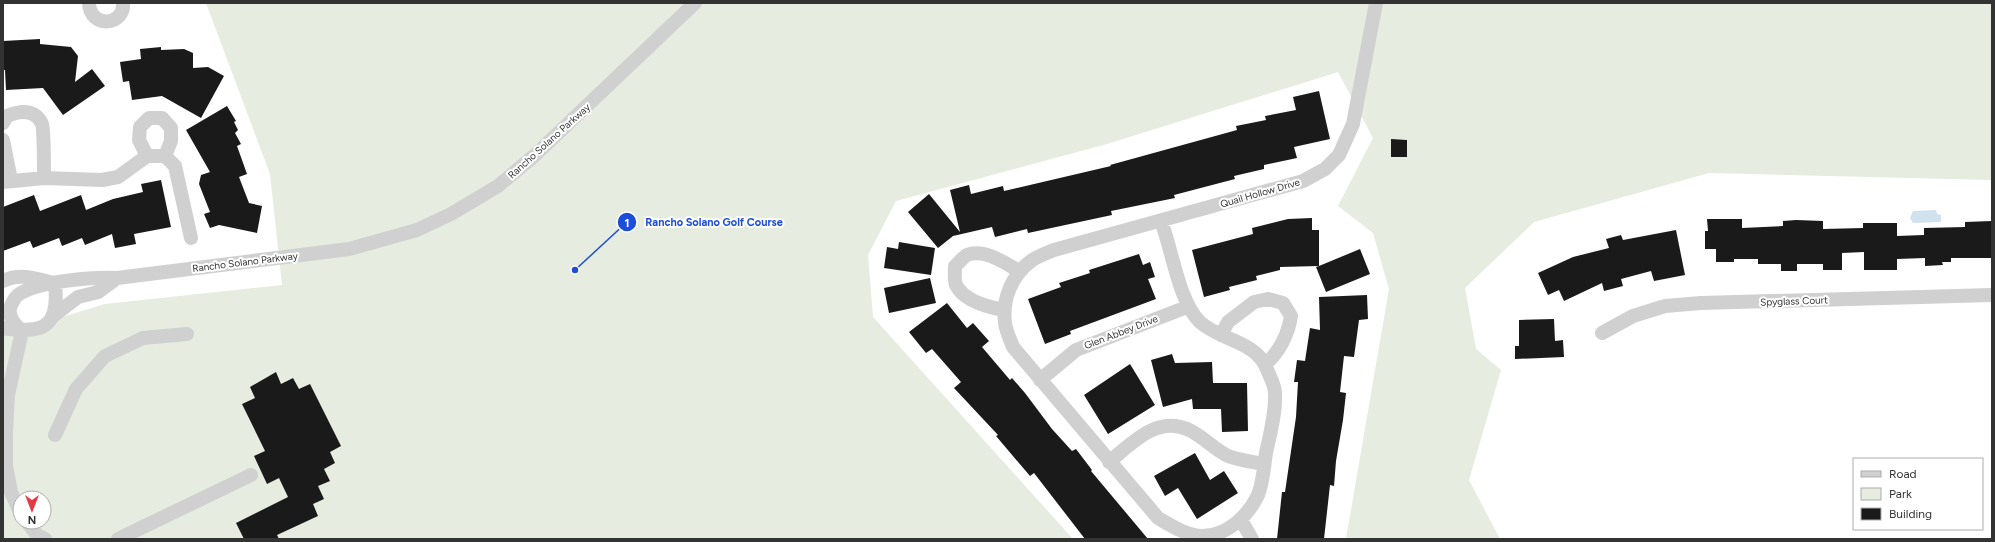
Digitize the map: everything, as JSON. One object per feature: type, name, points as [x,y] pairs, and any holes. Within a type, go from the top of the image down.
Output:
[{"type":"street","points":[[89,3],[89,8],[94,18],[104,22],[115,20],[122,12],[123,3]]},
{"type":"street","name":"Rancho Solano Parkway","points":[[22,331],[11,318],[10,310],[12,302],[23,292],[55,283],[96,278],[117,278],[349,249],[417,230],[451,214],[498,186],[534,156],[695,3]]},
{"type":"street","name":"Quail Hollow Drive","points":[[1162,221],[1187,306],[1199,322],[1221,336],[1237,342],[1256,354],[1265,365],[1275,392],[1274,412],[1259,493],[1241,520],[1223,531],[1202,538],[1178,529],[1158,518],[1013,347],[1005,324],[1004,310],[1008,290],[1019,271],[1032,260],[1054,250],[1303,181],[1325,169],[1339,155],[1353,124],[1376,3]]},
{"type":"street","points":[[3,123],[7,116],[19,111],[32,113],[42,124],[44,178]]},
{"type":"street","points":[[147,156],[139,140],[140,127],[149,118],[162,118],[171,128],[171,141],[165,156]]},
{"type":"street","points":[[3,140],[7,181],[44,178],[102,180],[118,177],[147,156],[165,156],[175,166],[191,238]]},
{"type":"street","points":[[1004,310],[991,308],[964,296],[955,284],[955,266],[966,255],[981,253],[1003,262],[1019,271]]},
{"type":"street","name":"Rancho Solano Parkway","points":[[3,281],[13,276],[39,279],[55,283]]},
{"type":"street","name":"Rancho Solano Parkway","points":[[3,328],[22,331],[35,330],[44,327],[52,317],[78,297],[98,292],[117,278]]},
{"type":"street","points":[[52,317],[56,295],[55,283]]},
{"type":"street","name":"Spyglass Court","points":[[1602,333],[1633,316],[1665,306],[1709,303],[1992,295]]},
{"type":"street","points":[[1221,336],[1228,322],[1254,302],[1268,299],[1283,303],[1291,316],[1289,332],[1274,357],[1265,365]]},
{"type":"street","name":"Glen Abbey Drive","points":[[1040,380],[1076,350],[1187,306]]},
{"type":"street","points":[[12,494],[6,466],[8,395],[22,331]]},
{"type":"street","points":[[55,435],[76,389],[106,356],[143,338],[186,334]]},
{"type":"street","points":[[1109,462],[1146,432],[1158,428],[1174,426],[1187,429],[1229,456],[1264,464]]},
{"type":"street","points":[[118,539],[252,475]]},
{"type":"street","points":[[1241,520],[1252,539]]},
{"type":"street","points":[[33,530],[37,535],[45,539]]},
{"type":"green space","points":[[206,3],[1992,3],[1992,180],[1709,173],[1534,222],[1465,288],[1476,349],[1501,370],[1469,480],[1500,539],[1346,539],[1389,289],[1373,233],[1338,206],[1373,138],[1338,72],[1107,144],[896,201],[868,255],[873,317],[1073,539],[3,539],[3,335],[105,304],[282,285],[270,174]]},
{"type":"water","points":[[1936,210],[1937,214],[1941,215],[1941,222],[1913,223],[1910,218],[1913,211]]},
{"type":"building","points":[[40,39],[40,44],[71,47],[78,56],[75,82],[92,69],[105,86],[63,115],[43,88],[6,90],[5,70],[3,70],[3,41]]},
{"type":"building","points":[[161,47],[161,50],[184,49],[193,53],[193,68],[208,67],[224,76],[201,118],[162,96],[132,100],[129,81],[123,82],[120,62],[141,59],[140,49]]},
{"type":"building","points":[[1319,91],[1330,139],[1294,147],[1297,158],[1264,165],[1264,169],[1234,176],[1235,179],[1174,195],[1175,198],[1111,211],[1112,215],[1028,233],[1027,229],[995,237],[992,227],[953,236],[938,248],[908,212],[929,194],[960,232],[950,190],[969,185],[971,194],[1003,186],[1004,191],[1111,166],[1110,165],[1237,130],[1236,126],[1266,120],[1265,116],[1296,110],[1293,97]]},
{"type":"building","points":[[227,106],[236,121],[234,122],[238,130],[235,133],[241,144],[237,146],[247,174],[239,177],[249,203],[262,206],[257,233],[219,225],[210,228],[204,214],[210,212],[199,184],[201,175],[210,172],[186,130]]},
{"type":"building","points":[[1391,139],[1407,140],[1407,157],[1391,157]]},
{"type":"building","points":[[161,180],[171,227],[134,234],[136,244],[115,248],[112,234],[85,245],[82,238],[62,246],[59,238],[33,248],[30,241],[3,251],[3,207],[34,195],[40,211],[81,195],[86,210],[113,199],[143,192],[141,184]]},
{"type":"building","points":[[1312,218],[1312,230],[1319,230],[1319,266],[1280,267],[1280,270],[1256,276],[1257,280],[1229,287],[1230,290],[1204,297],[1192,250],[1253,234],[1252,228],[1288,219]]},
{"type":"building","points":[[1707,219],[1742,219],[1742,228],[1783,226],[1783,221],[1796,220],[1823,221],[1823,229],[1863,228],[1863,223],[1897,223],[1897,236],[1924,235],[1924,228],[1965,227],[1965,222],[1992,221],[1992,258],[1951,258],[1951,262],[1942,262],[1943,265],[1925,266],[1925,258],[1897,259],[1897,270],[1864,270],[1864,252],[1842,253],[1842,270],[1823,270],[1823,264],[1797,264],[1797,271],[1781,271],[1781,264],[1758,264],[1758,259],[1734,259],[1734,262],[1716,262],[1716,249],[1705,249],[1705,231],[1708,231]]},
{"type":"building","points":[[1676,230],[1685,275],[1654,281],[1651,271],[1621,279],[1623,286],[1604,291],[1602,283],[1564,301],[1559,290],[1548,295],[1538,273],[1573,257],[1609,248],[1606,239],[1621,235],[1623,240]]},
{"type":"building","points":[[899,242],[935,248],[931,275],[884,268],[887,247],[898,249]]},
{"type":"building","points":[[1360,249],[1370,274],[1326,292],[1316,267]]},
{"type":"building","points":[[1139,254],[1143,265],[1150,262],[1155,277],[1148,279],[1156,299],[1070,331],[1071,334],[1045,344],[1028,299],[1061,287],[1059,283],[1090,273],[1089,270]]},
{"type":"building","points":[[930,278],[936,303],[889,313],[884,288]]},
{"type":"building","points":[[1367,295],[1368,319],[1359,320],[1354,357],[1344,356],[1340,392],[1346,393],[1336,461],[1334,486],[1330,485],[1324,539],[1277,539],[1282,492],[1285,492],[1296,417],[1298,382],[1294,382],[1297,360],[1305,361],[1310,328],[1320,330],[1319,297]]},
{"type":"building","points":[[947,303],[967,328],[973,323],[989,341],[982,347],[1010,380],[1012,378],[1025,393],[1052,429],[1072,451],[1076,449],[1092,470],[1091,471],[1148,539],[1085,539],[1034,473],[1030,476],[996,436],[998,435],[954,388],[961,382],[932,349],[926,353],[909,332]]},
{"type":"building","points":[[1554,319],[1555,341],[1563,340],[1564,357],[1515,359],[1515,346],[1519,346],[1519,320]]},
{"type":"building","points":[[1172,354],[1175,363],[1212,362],[1213,383],[1247,383],[1248,431],[1222,432],[1221,409],[1193,409],[1192,399],[1163,407],[1151,360]]},
{"type":"building","points":[[1130,364],[1155,405],[1108,434],[1084,395]]},
{"type":"building","points":[[276,372],[281,384],[293,378],[299,389],[310,384],[341,446],[330,452],[335,463],[324,469],[330,481],[318,486],[324,499],[313,504],[318,516],[277,535],[279,539],[244,539],[236,523],[288,497],[279,478],[267,484],[254,456],[265,451],[242,404],[255,398],[250,387]]},
{"type":"building","points":[[1195,453],[1210,480],[1224,471],[1238,493],[1197,519],[1178,488],[1165,496],[1154,476]]},
{"type":"place","name":"Rancho Solano Golf Course","points":[[575,270]]}]
